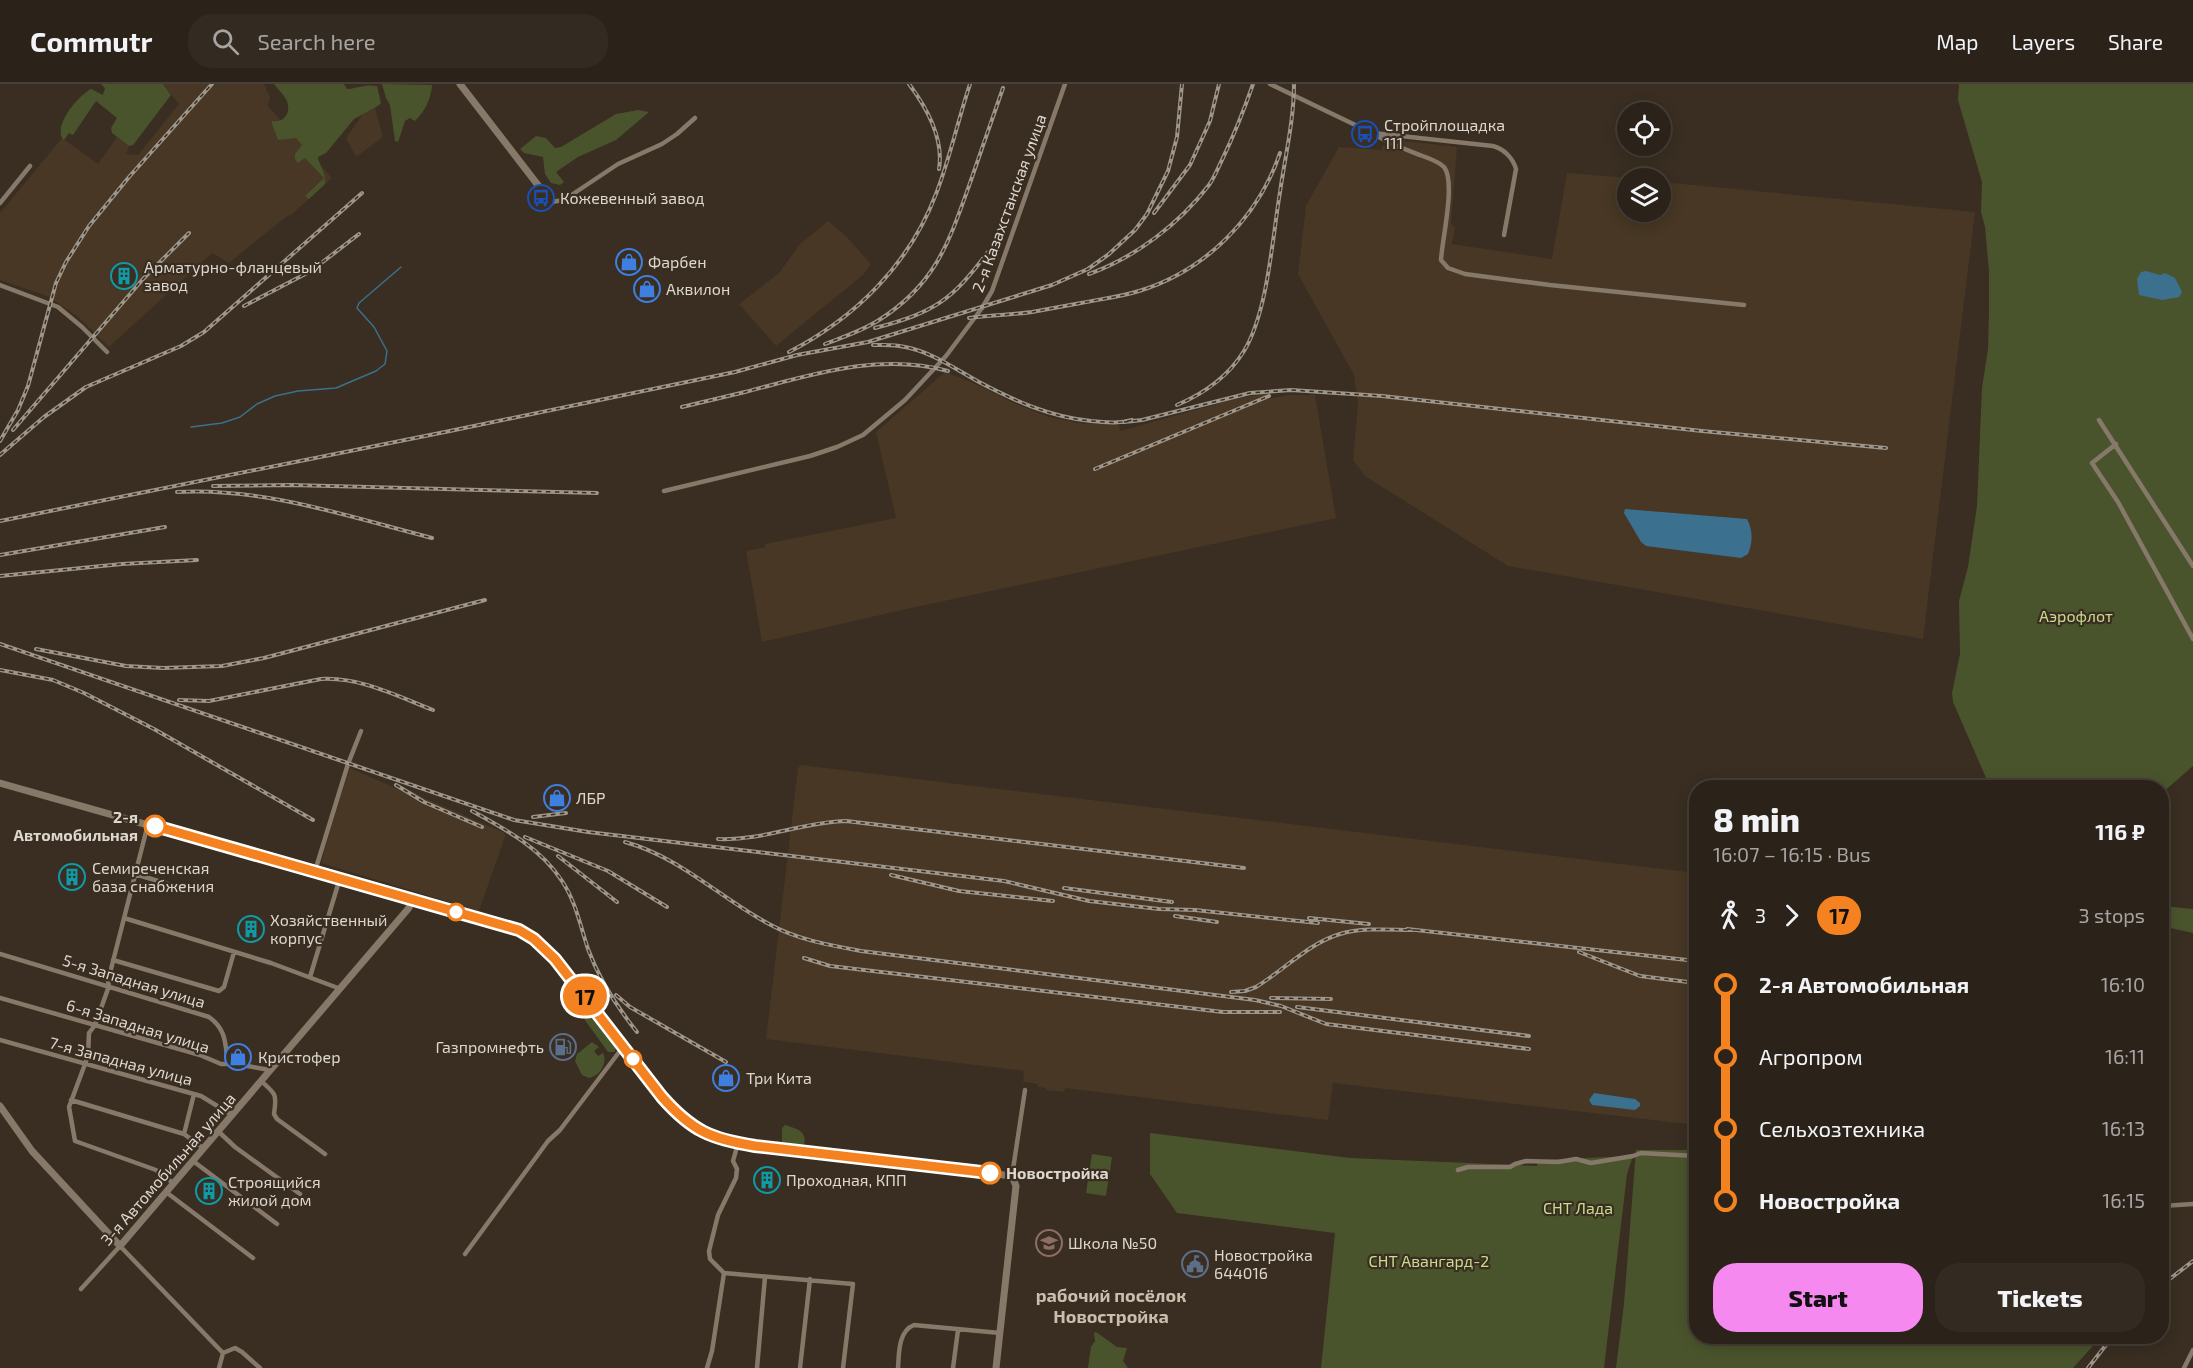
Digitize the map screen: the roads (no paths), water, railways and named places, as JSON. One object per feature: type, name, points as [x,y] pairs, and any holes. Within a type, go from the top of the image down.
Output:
[{"type":"main road","points":[[460,84],[551,202]]},
{"type":"main road","points":[[0,783],[519,930],[534,939],[562,967],[662,1097],[681,1118],[702,1132],[738,1143],[1012,1176],[1016,1186],[996,1368]]},
{"type":"main road","name":"3-я Автомобильная улица","points":[[120,1246],[338,988],[408,909],[413,900]]},
{"type":"main road","points":[[0,1106],[38,1158],[120,1246]]},
{"type":"street","name":"2-я Казахстанская улица","points":[[664,491],[810,456],[837,447],[862,435],[905,400],[954,346],[992,291],[1065,84]]},
{"type":"street","points":[[1270,84],[1372,133],[1387,143],[1430,158],[1444,168],[1448,174],[1448,192],[1441,260],[1448,268],[1465,274],[1550,285],[1744,304]]},
{"type":"street","points":[[551,202],[564,200],[618,164],[662,144],[695,118]]},
{"type":"street","points":[[1372,133],[1493,146],[1503,150],[1514,162],[1516,169],[1504,235]]},
{"type":"street","points":[[0,203],[30,166]]},
{"type":"street","points":[[0,285],[58,307],[107,352]]},
{"type":"street","points":[[2099,420],[2193,566]]},
{"type":"street","points":[[2116,444],[2092,463],[2118,502],[2193,639]]},
{"type":"street","points":[[315,871],[361,731]]},
{"type":"street","points":[[148,824],[113,960],[109,986],[88,1039],[86,1064],[71,1100],[70,1115],[75,1141],[156,1170],[173,1183]]},
{"type":"street","points":[[135,874],[184,889]]},
{"type":"street","points":[[310,978],[340,878]]},
{"type":"street","points":[[124,918],[234,952],[338,988]]},
{"type":"street","points":[[113,960],[219,991],[224,987],[234,952]]},
{"type":"street","name":"5-я Западная улица","points":[[0,954],[209,1017],[224,1031],[228,1064]]},
{"type":"street","name":"6-я Западная улица","points":[[0,998],[200,1055],[221,1064],[270,1070]]},
{"type":"street","name":"7-я Западная улица","points":[[0,1041],[201,1096],[232,1115]]},
{"type":"street","points":[[465,1254],[548,1141],[560,1130],[623,1047]]},
{"type":"street","points":[[260,1081],[275,1094],[277,1099],[274,1114],[277,1119],[325,1154]]},
{"type":"street","points":[[1012,1176],[1025,1090]]},
{"type":"street","points":[[184,1134],[194,1094]]},
{"type":"street","points":[[71,1100],[184,1134],[203,1148]]},
{"type":"street","points":[[218,1131],[235,1147],[300,1194]]},
{"type":"street","points":[[738,1143],[733,1161],[737,1169],[736,1178],[718,1215],[709,1251],[710,1259],[724,1274],[853,1284],[843,1368]]},
{"type":"street","points":[[1458,1170],[1468,1167],[1510,1167],[1538,1160],[1558,1162],[1576,1159],[1592,1163],[1621,1159],[1641,1153],[1689,1156]]},
{"type":"street","points":[[193,1160],[277,1224]]},
{"type":"street","points":[[166,1192],[254,1258]]},
{"type":"street","points":[[2169,1206],[2193,1204]]},
{"type":"street","points":[[120,1246],[222,1353]]},
{"type":"street","name":"3-я Автомобильная улица","points":[[81,1289],[120,1246]]},
{"type":"street","points":[[706,1368],[712,1351],[724,1274]]},
{"type":"street","points":[[757,1368],[765,1277]]},
{"type":"street","points":[[800,1368],[810,1279]]},
{"type":"street","points":[[898,1368],[901,1343],[909,1327],[915,1325],[1000,1333]]},
{"type":"street","points":[[953,1368],[958,1330]]},
{"type":"street","points":[[222,1353],[235,1348],[260,1368]]},
{"type":"street","points":[[2184,1368],[2193,1350]]},
{"type":"street","points":[[219,1368],[222,1353]]},
{"type":"water","points":[[2141,272],[2160,275],[2165,273],[2175,278],[2182,292],[2179,297],[2162,300],[2139,295],[2137,279]]},
{"type":"water","points":[[1625,509],[1747,519],[1751,532],[1750,550],[1741,558],[1646,546],[1641,542],[1624,513]]},
{"type":"water","points":[[1594,1093],[1635,1099],[1640,1106],[1635,1110],[1592,1105],[1589,1100]]},
{"type":"waterway","points":[[191,427],[222,423],[240,417],[257,404],[275,396],[298,391],[336,388],[376,371],[385,364],[387,351],[374,327],[357,308],[359,303],[401,267]]},
{"type":"railway","points":[[0,441],[18,410],[28,386],[56,283],[66,262],[89,226],[129,177],[212,84]]},
{"type":"railway","points":[[909,84],[933,124],[939,146],[939,169]]},
{"type":"railway","points":[[789,352],[836,323],[857,306],[877,287],[911,244],[925,220],[946,167],[970,84]]},
{"type":"railway","points":[[0,521],[735,372],[797,355],[868,342],[1052,285],[1088,269],[1109,254],[1135,230],[1147,214],[1168,171],[1177,137],[1182,84]]},
{"type":"railway","points":[[1154,213],[1190,165],[1210,121],[1219,84]]},
{"type":"railway","points":[[1089,274],[1140,249],[1170,226],[1197,199],[1216,173],[1235,132],[1253,84]]},
{"type":"railway","points":[[1177,405],[1197,395],[1231,369],[1244,351],[1259,316],[1268,274],[1291,125],[1294,84]]},
{"type":"railway","points":[[825,344],[859,331],[879,320],[914,292],[927,276],[938,260],[955,224],[1003,88]]},
{"type":"railway","points":[[969,318],[1032,312],[1125,295],[1163,282],[1186,270],[1207,256],[1243,220],[1258,199],[1280,153]]},
{"type":"railway","points":[[0,455],[44,417],[86,387],[181,346],[204,332],[362,193]]},
{"type":"railway","points":[[13,430],[143,279],[189,233]]},
{"type":"railway","points":[[244,306],[311,271],[359,234]]},
{"type":"railway","points":[[875,328],[913,316],[940,302],[963,282],[988,252]]},
{"type":"railway","points":[[873,345],[897,345],[915,349],[1006,396],[1047,412],[1091,421],[1132,420]]},
{"type":"railway","points":[[682,407],[846,368],[897,364],[948,371]]},
{"type":"railway","points":[[1124,422],[1142,420],[1250,393],[1291,390],[1382,396],[1702,431],[1886,448]]},
{"type":"railway","points":[[1095,469],[1269,396]]},
{"type":"railway","points":[[213,486],[292,485],[597,493]]},
{"type":"railway","points":[[177,492],[242,494],[274,499],[306,505],[432,538]]},
{"type":"railway","points":[[0,555],[165,527]]},
{"type":"railway","points":[[0,576],[122,564],[197,560]]},
{"type":"railway","points":[[36,649],[126,666],[163,668],[222,666],[264,658],[485,600]]},
{"type":"railway","points":[[0,644],[514,820],[588,832],[1004,881],[1089,901],[1318,923]]},
{"type":"railway","points":[[0,670],[53,680],[84,693],[154,729],[313,820]]},
{"type":"railway","points":[[179,700],[209,701],[321,679],[336,679],[365,684],[433,710]]},
{"type":"railway","points":[[396,785],[424,802],[482,827]]},
{"type":"railway","points":[[472,811],[522,840],[544,859],[562,881],[571,897],[597,971],[637,1032]]},
{"type":"railway","points":[[533,817],[566,813]]},
{"type":"railway","points":[[718,839],[751,837],[846,821],[1244,868]]},
{"type":"railway","points":[[525,837],[608,871],[667,907]]},
{"type":"railway","points":[[625,842],[664,857],[769,924],[802,938],[825,944],[861,951],[1255,1000],[1281,1006],[1326,1024],[1529,1049]]},
{"type":"railway","points":[[558,856],[617,902]]},
{"type":"railway","points":[[891,875],[959,891],[1053,901]]},
{"type":"railway","points":[[1064,888],[1172,902]]},
{"type":"railway","points":[[1175,916],[1217,922]]},
{"type":"railway","points":[[1309,918],[1369,924]]},
{"type":"railway","points":[[1407,929],[1689,960]]},
{"type":"railway","points":[[1231,992],[1256,987],[1307,950],[1340,934],[1368,930],[1416,930]]},
{"type":"railway","points":[[1579,952],[1640,976],[1689,982]]},
{"type":"railway","points":[[804,958],[830,966],[1223,1012],[1280,1012]]},
{"type":"railway","points":[[616,995],[630,1007],[726,1062]]},
{"type":"railway","points":[[1271,998],[1331,999]]},
{"type":"railway","points":[[1297,1007],[1529,1036]]},
{"type":"railway","points":[[2169,1280],[2193,1261]]},
{"type":"railway","points":[[2088,1368],[2107,1344]]},
{"type":"place","name":"Стройплощадка 111","points":[[1365,134]]},
{"type":"place","name":"Кожевенный завод","points":[[541,198]]},
{"type":"place","name":"Фарбен","points":[[629,262]]},
{"type":"place","name":"Арматурно-фланцевый завод","points":[[124,276]]},
{"type":"place","name":"Аквилон","points":[[647,289]]},
{"type":"place","name":"ЛБР","points":[[557,798]]},
{"type":"place","name":"2-я Автомобильная","points":[[155,826]]},
{"type":"place","name":"Семиреченская база снабжения","points":[[72,877]]},
{"type":"place","name":"Хозяйственный корпус","points":[[251,929]]},
{"type":"place","name":"Газпромнефть","points":[[563,1047]]},
{"type":"place","name":"Кристофер","points":[[238,1057]]},
{"type":"place","name":"Три Кита","points":[[726,1078]]},
{"type":"place","name":"Новостройка","points":[[990,1173]]},
{"type":"place","name":"Проходная, КПП","points":[[767,1180]]},
{"type":"place","name":"Строящийся жилой дом","points":[[209,1191]]},
{"type":"place","name":"Школа №50","points":[[1049,1243]]},
{"type":"place","name":"Новостройка 644016","points":[[1195,1264]]},
{"type":"district","name":"рабочий посёлок Новостройка","points":[[1111,1306]]},
{"type":"park label","name":"Аэрофлот","points":[[2076,616]]},
{"type":"park label","name":"СНТ Лада","points":[[1578,1208]]},
{"type":"park label","name":"СНТ Авангард-2","points":[[1429,1261]]}]
